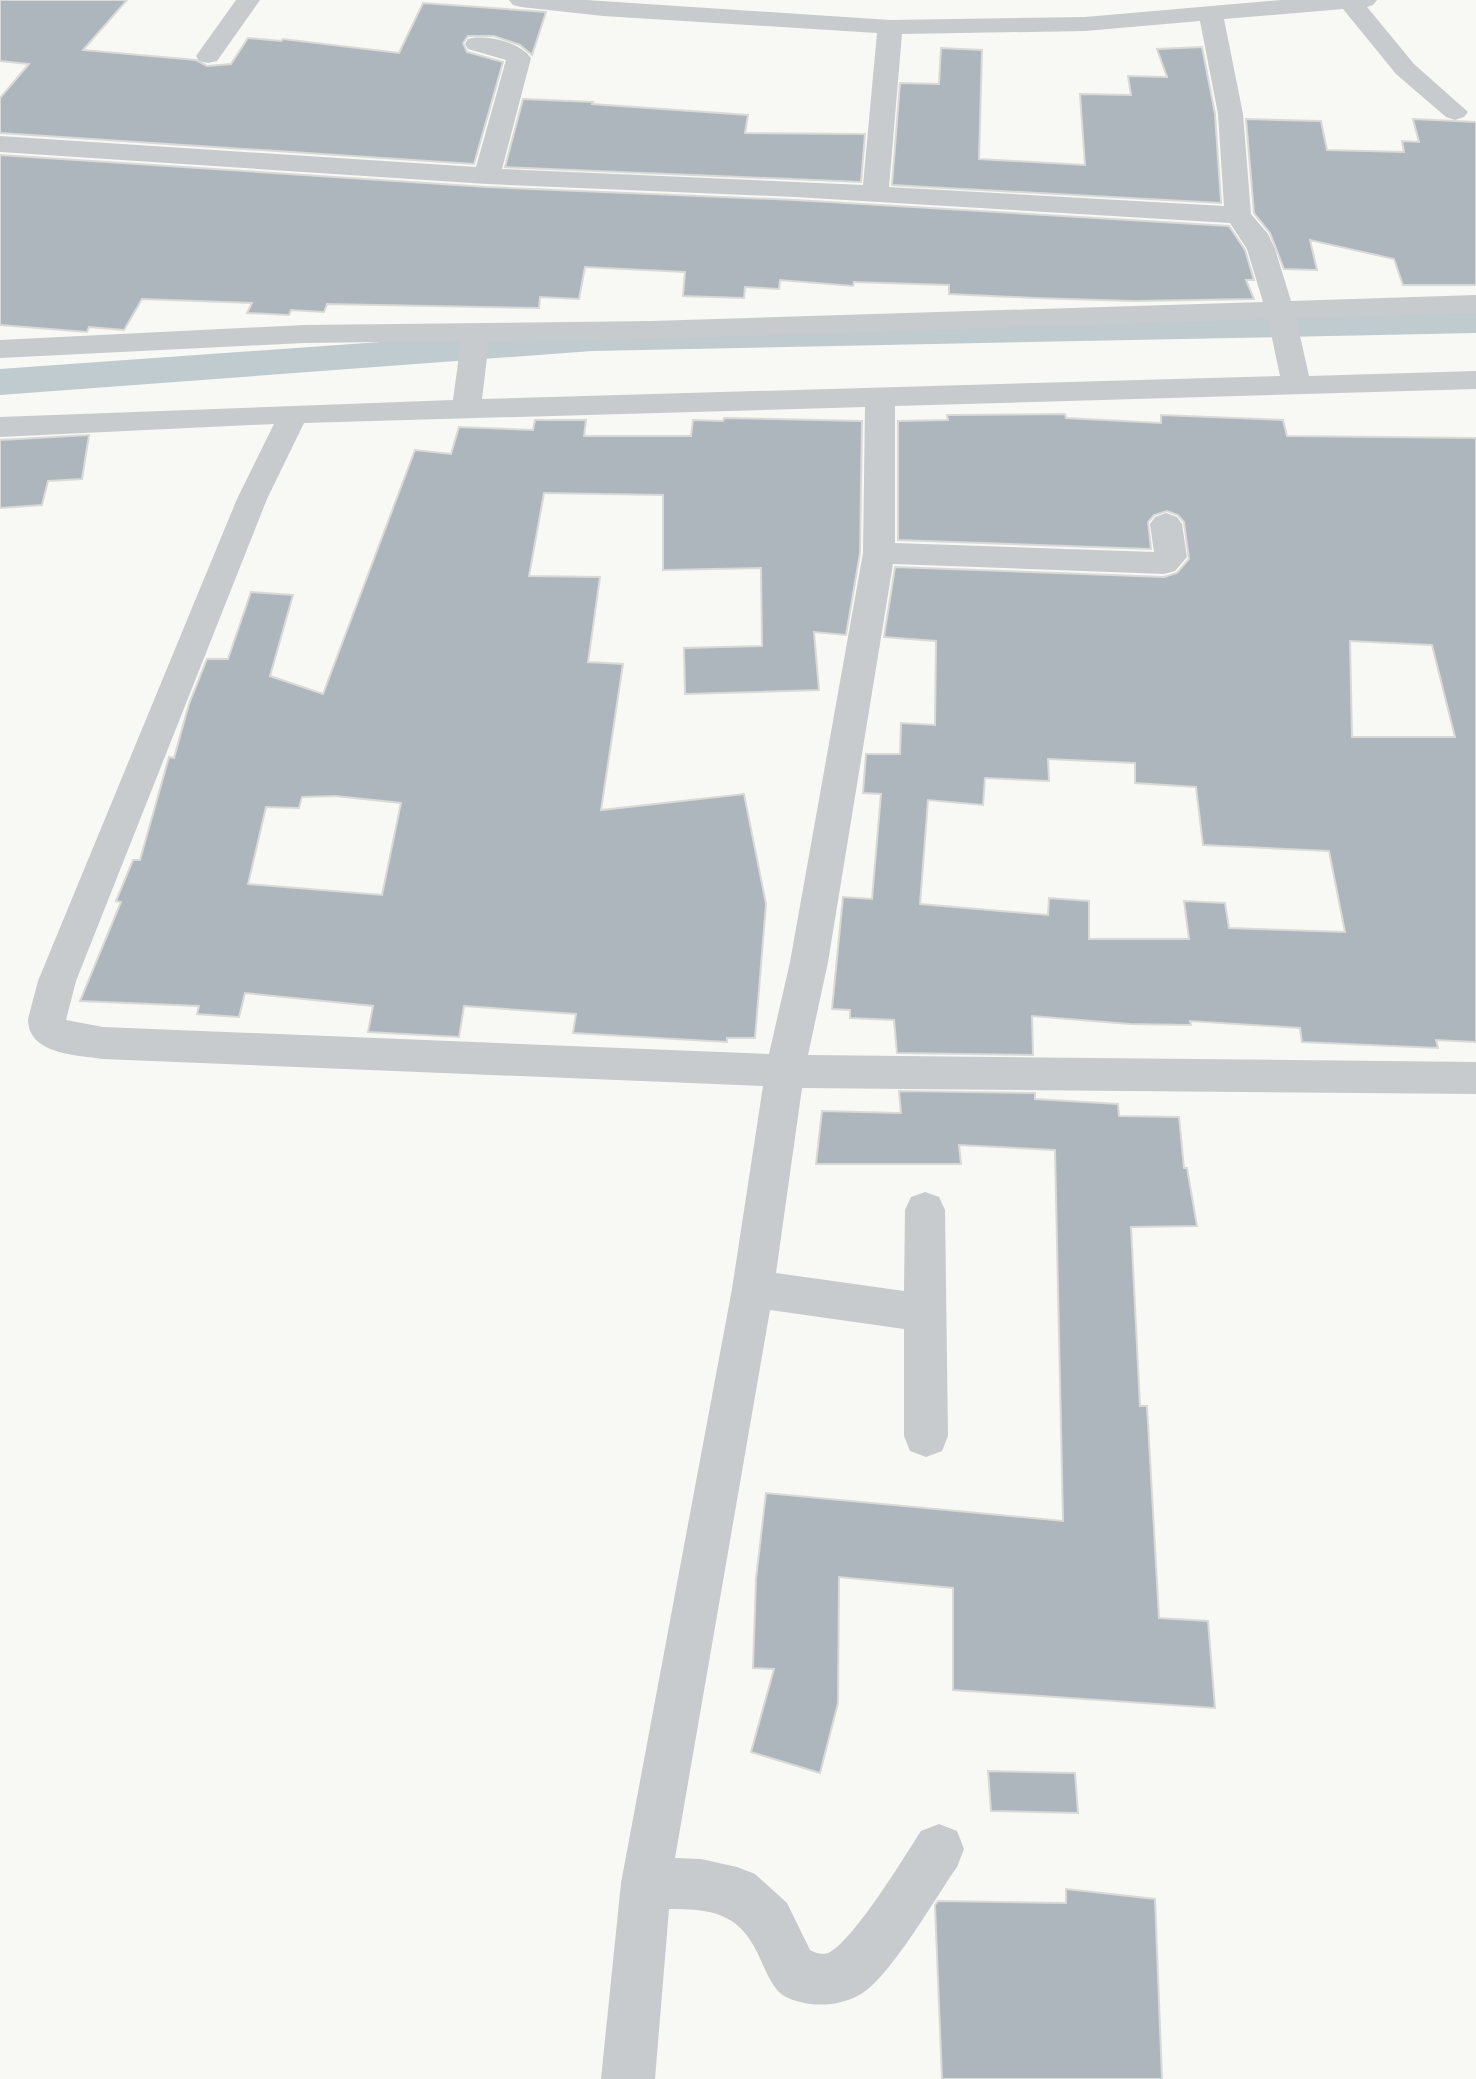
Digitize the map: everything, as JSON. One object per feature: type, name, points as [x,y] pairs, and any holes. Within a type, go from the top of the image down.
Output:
[{"type":"street","points":[[208,55],[248,0]]},
{"type":"street","points":[[521,0],[603,9],[890,27],[1085,24],[1358,1],[1405,69],[1455,112]]},
{"type":"street","points":[[1211,15],[1229,90],[1238,172],[1238,215],[1254,234],[1261,249],[1295,376]]},
{"type":"street","points":[[875,194],[890,27]]},
{"type":"street","points":[[477,44],[511,51],[519,58],[487,176]]},
{"type":"street","points":[[0,144],[487,176],[875,194],[1238,215]]},
{"type":"street","points":[[0,349],[304,334],[475,337],[1280,313],[1476,304]]},
{"type":"street","points":[[468,400],[475,337]]},
{"type":"street","points":[[0,427],[294,414],[468,400],[880,396],[1295,376],[1476,380]]},
{"type":"street","points":[[628,2079],[646,1883],[753,1289],[785,1071],[809,962],[879,553],[880,396]]},
{"type":"street","points":[[294,414],[252,499],[57,981],[47,1019],[50,1030],[62,1037],[103,1044],[785,1071],[1476,1078]]},
{"type":"street","points":[[879,553],[1164,563],[1171,557],[1166,524]]},
{"type":"street","points":[[925,1210],[926,1436]]},
{"type":"street","points":[[753,1289],[926,1313]]},
{"type":"street","points":[[646,1883],[701,1884],[737,1892],[769,1921],[792,1968],[799,1976],[824,1980],[844,1975],[870,1950],[939,1849]]},
{"type":"building","points":[[0,0],[127,0],[83,50],[196,60],[207,66],[231,64],[248,38],[283,39],[399,53],[423,3],[546,12],[532,55],[520,45],[494,36],[468,36],[463,43],[467,52],[503,62],[474,164],[0,133],[0,98],[29,64],[0,61]]},
{"type":"building","points":[[1202,47],[1215,114],[1221,203],[892,185],[900,83],[939,84],[941,48],[982,50],[979,159],[1085,165],[1080,94],[1131,95],[1128,76],[1167,77],[1157,49]]},
{"type":"building","points":[[523,99],[748,115],[745,133],[865,134],[861,182],[505,167]]},
{"type":"building","points":[[1246,119],[1321,121],[1327,150],[1404,152],[1402,141],[1419,142],[1413,119],[1476,122],[1476,285],[1403,285],[1394,259],[1310,240],[1317,270],[1284,269],[1270,233],[1254,213]]},
{"type":"building","points":[[0,155],[487,187],[795,200],[1229,226],[1245,250],[1254,280],[1246,280],[1254,299],[1134,301],[1035,298],[949,294],[949,285],[854,282],[853,286],[780,280],[779,289],[745,287],[744,298],[683,296],[685,272],[585,267],[579,299],[540,297],[539,308],[327,304],[324,312],[291,310],[289,315],[247,313],[252,303],[142,299],[124,330],[89,327],[87,332],[0,325]]},
{"type":"building","points":[[1065,414],[1066,418],[1161,423],[1161,415],[1283,420],[1287,436],[1476,438],[1476,1042],[1436,1040],[1438,1048],[1302,1042],[1300,1028],[1190,1021],[1191,1025],[1130,1024],[1032,1016],[1033,1055],[897,1053],[894,1020],[850,1018],[850,1010],[832,1009],[843,897],[872,899],[881,794],[863,793],[866,754],[900,754],[901,723],[935,725],[936,641],[884,637],[895,567],[1164,577],[1177,573],[1189,559],[1184,522],[1178,515],[1167,511],[1154,515],[1148,522],[1151,549],[898,540],[898,421],[948,420],[947,415]],"holes":[[[1350,641],[1432,645],[1455,737],[1352,737]],[[1048,759],[1135,763],[1135,783],[1196,787],[1203,845],[1329,851],[1345,932],[1229,928],[1225,903],[1184,901],[1189,939],[1089,939],[1089,901],[1049,898],[1048,915],[920,904],[928,800],[983,805],[985,778],[1049,781]]]},
{"type":"building","points":[[724,418],[862,421],[860,553],[846,635],[814,632],[819,690],[685,694],[684,648],[762,646],[761,568],[663,570],[663,495],[544,493],[529,576],[600,577],[588,662],[623,664],[601,810],[744,794],[766,904],[755,1038],[727,1038],[727,1042],[573,1033],[576,1014],[464,1006],[459,1037],[368,1032],[373,1006],[245,993],[239,1017],[197,1014],[199,1006],[80,1001],[121,902],[116,901],[133,860],[140,860],[169,757],[174,758],[189,704],[207,659],[228,659],[251,592],[293,595],[270,676],[323,694],[415,450],[451,454],[459,427],[533,430],[535,420],[586,420],[584,436],[691,436],[693,420],[723,421]],"holes":[[[335,796],[401,803],[382,895],[248,884],[266,807],[299,808],[302,797]]]},
{"type":"building","points":[[89,435],[82,479],[48,481],[42,505],[0,508],[0,440]]},
{"type":"building","points":[[899,1091],[1035,1093],[1035,1099],[1118,1104],[1119,1116],[1179,1117],[1184,1168],[1187,1168],[1197,1226],[1131,1227],[1140,1406],[1147,1406],[1159,1618],[1208,1621],[1215,1708],[953,1690],[953,1588],[839,1577],[838,1703],[820,1773],[751,1752],[774,1669],[753,1668],[756,1579],[766,1493],[1063,1521],[1055,1150],[959,1145],[961,1164],[816,1164],[822,1111],[901,1113]]},
{"type":"building","points":[[988,1771],[1075,1773],[1078,1813],[991,1811]]},
{"type":"building","points":[[1066,1889],[1155,1899],[1162,2079],[942,2079],[935,1905],[938,1901],[1066,1903]]},
{"type":"waterway","points":[[0,382],[592,339],[1476,321]]}]
